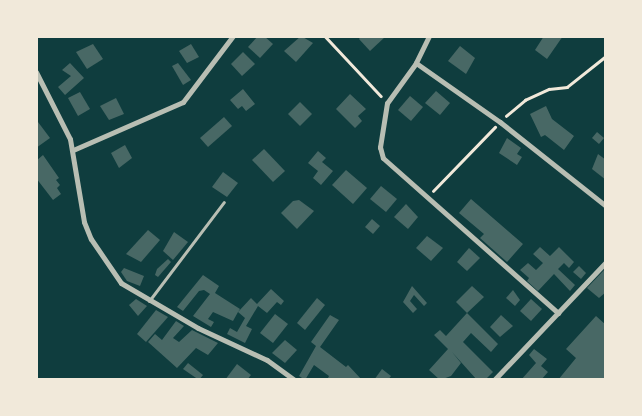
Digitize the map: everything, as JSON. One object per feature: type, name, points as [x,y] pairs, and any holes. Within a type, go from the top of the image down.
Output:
[{"type":"street","points":[[73,150],[183,102],[233,36]]},
{"type":"street","points":[[429,36],[416,63],[387,103],[380,147],[383,158],[558,313]]},
{"type":"street","points":[[416,63],[500,122],[606,206]]},
{"type":"street","points":[[36,72],[73,150],[84,222],[90,239],[121,283],[149,301],[267,360],[295,380]]},
{"type":"street","points":[[494,380],[606,262]]},
{"type":"lane","points":[[149,301],[224,202]]},
{"type":"path","points":[[325,36],[387,103]]},
{"type":"building","points":[[258,36],[264,36],[273,44],[260,58],[248,47]]},
{"type":"building","points":[[301,36],[313,43],[296,62],[284,51]]},
{"type":"building","points":[[361,36],[386,36],[370,51],[359,39]]},
{"type":"building","points":[[544,36],[563,36],[547,59],[535,50]]},
{"type":"building","points":[[93,44],[103,59],[87,69],[76,52]]},
{"type":"building","points":[[191,44],[199,57],[187,63],[179,51]]},
{"type":"building","points":[[460,46],[475,58],[466,74],[448,61]]},
{"type":"building","points":[[243,52],[255,64],[242,76],[231,64]]},
{"type":"building","points":[[70,63],[84,78],[65,95],[58,87],[71,76],[62,70]]},
{"type":"building","points":[[178,63],[191,80],[183,85],[172,66]]},
{"type":"building","points":[[243,89],[255,104],[246,111],[242,106],[238,109],[230,100]]},
{"type":"building","points":[[436,91],[450,103],[440,115],[425,103]]},
{"type":"building","points":[[80,92],[90,109],[78,116],[68,98]]},
{"type":"building","points":[[350,94],[366,109],[358,116],[362,121],[355,128],[336,109]]},
{"type":"building","points":[[410,96],[423,107],[411,121],[398,110]]},
{"type":"building","points":[[116,98],[124,114],[109,120],[100,106]]},
{"type":"building","points":[[300,102],[312,114],[300,126],[288,114]]},
{"type":"building","points":[[546,106],[552,119],[574,136],[564,150],[545,135],[541,137],[530,114]]},
{"type":"building","points":[[224,117],[232,126],[208,147],[200,138]]},
{"type":"building","points":[[38,122],[50,138],[36,148],[36,123]]},
{"type":"building","points":[[597,132],[604,138],[599,144],[592,138]]},
{"type":"building","points":[[507,138],[521,148],[517,154],[522,157],[517,165],[499,153]]},
{"type":"building","points":[[125,145],[132,158],[119,168],[111,153]]},
{"type":"building","points":[[264,149],[285,171],[273,182],[252,160]]},
{"type":"building","points":[[318,151],[326,158],[322,162],[333,171],[321,185],[313,178],[318,171],[308,163]]},
{"type":"building","points":[[598,154],[606,160],[606,180],[592,169]]},
{"type":"building","points":[[43,155],[59,178],[56,180],[60,185],[57,188],[61,194],[53,200],[36,178],[36,161]]},
{"type":"building","points":[[346,170],[367,188],[353,204],[332,185]]},
{"type":"building","points":[[223,172],[238,183],[227,197],[212,187]]},
{"type":"building","points":[[381,186],[397,199],[386,212],[370,199]]},
{"type":"building","points":[[471,199],[523,244],[507,262],[480,238],[484,234],[459,213]]},
{"type":"building","points":[[299,200],[314,211],[297,229],[281,213],[293,201]]},
{"type":"building","points":[[406,204],[418,217],[408,229],[394,217]]},
{"type":"building","points":[[372,219],[380,226],[373,234],[365,227]]},
{"type":"building","points":[[148,230],[160,240],[141,262],[126,254]]},
{"type":"building","points":[[174,232],[188,242],[173,260],[163,251]]},
{"type":"building","points":[[427,236],[443,248],[431,261],[416,248]]},
{"type":"building","points":[[540,247],[550,256],[559,247],[574,262],[569,268],[564,263],[558,269],[575,285],[570,291],[554,274],[538,291],[527,281],[529,278],[520,270],[528,263],[536,270],[543,263],[533,254]]},
{"type":"building","points":[[469,248],[480,258],[467,271],[457,262]]},
{"type":"building","points":[[168,259],[171,262],[158,277],[155,275],[157,269]]},
{"type":"building","points":[[579,266],[586,273],[581,279],[573,272]]},
{"type":"building","points":[[124,268],[144,276],[140,286],[127,281],[121,272]]},
{"type":"building","points":[[606,268],[606,292],[599,298],[587,288]]},
{"type":"building","points":[[203,275],[219,286],[215,293],[240,309],[233,321],[213,312],[208,319],[214,322],[211,327],[193,316],[210,294],[204,290],[199,291],[183,311],[177,307]]},
{"type":"building","points":[[412,286],[427,303],[424,306],[414,295],[410,301],[417,309],[413,313],[403,302]]},
{"type":"building","points":[[472,286],[484,297],[467,313],[456,302]]},
{"type":"building","points":[[271,289],[284,301],[281,305],[277,302],[267,313],[258,306],[246,326],[252,329],[245,343],[227,334],[230,328],[237,332],[245,318],[238,312],[251,298],[257,304]]},
{"type":"building","points":[[513,290],[520,300],[515,306],[506,298]]},
{"type":"building","points":[[317,298],[325,305],[305,330],[297,323]]},
{"type":"building","points":[[136,299],[147,306],[138,316],[129,305]]},
{"type":"building","points":[[531,299],[542,309],[531,321],[520,311]]},
{"type":"building","points":[[156,310],[168,317],[146,342],[137,334]]},
{"type":"building","points":[[467,313],[498,344],[491,352],[471,333],[463,342],[493,372],[485,380],[477,380],[452,352],[461,363],[451,376],[440,380],[429,370],[448,349],[434,335],[440,330],[446,336]]},
{"type":"building","points":[[275,314],[288,324],[273,343],[260,333]]},
{"type":"building","points":[[330,315],[339,320],[320,347],[346,367],[348,365],[362,380],[327,380],[329,376],[314,365],[305,380],[299,376],[316,346],[311,342]]},
{"type":"building","points":[[501,315],[513,326],[500,337],[490,327]]},
{"type":"building","points":[[596,316],[606,325],[606,380],[558,380],[576,358],[566,349]]},
{"type":"building","points":[[176,321],[184,326],[173,338],[179,342],[192,330],[218,343],[208,355],[196,348],[177,368],[148,342],[155,334],[162,340]]},
{"type":"building","points":[[285,340],[297,350],[285,363],[272,353]]},
{"type":"building","points":[[534,349],[547,359],[541,366],[548,372],[541,380],[521,380],[536,363],[529,355]]},
{"type":"building","points":[[188,363],[203,375],[199,380],[183,369]]},
{"type":"building","points":[[237,364],[251,375],[247,380],[225,380]]},
{"type":"building","points":[[382,369],[391,376],[388,380],[374,380]]}]
